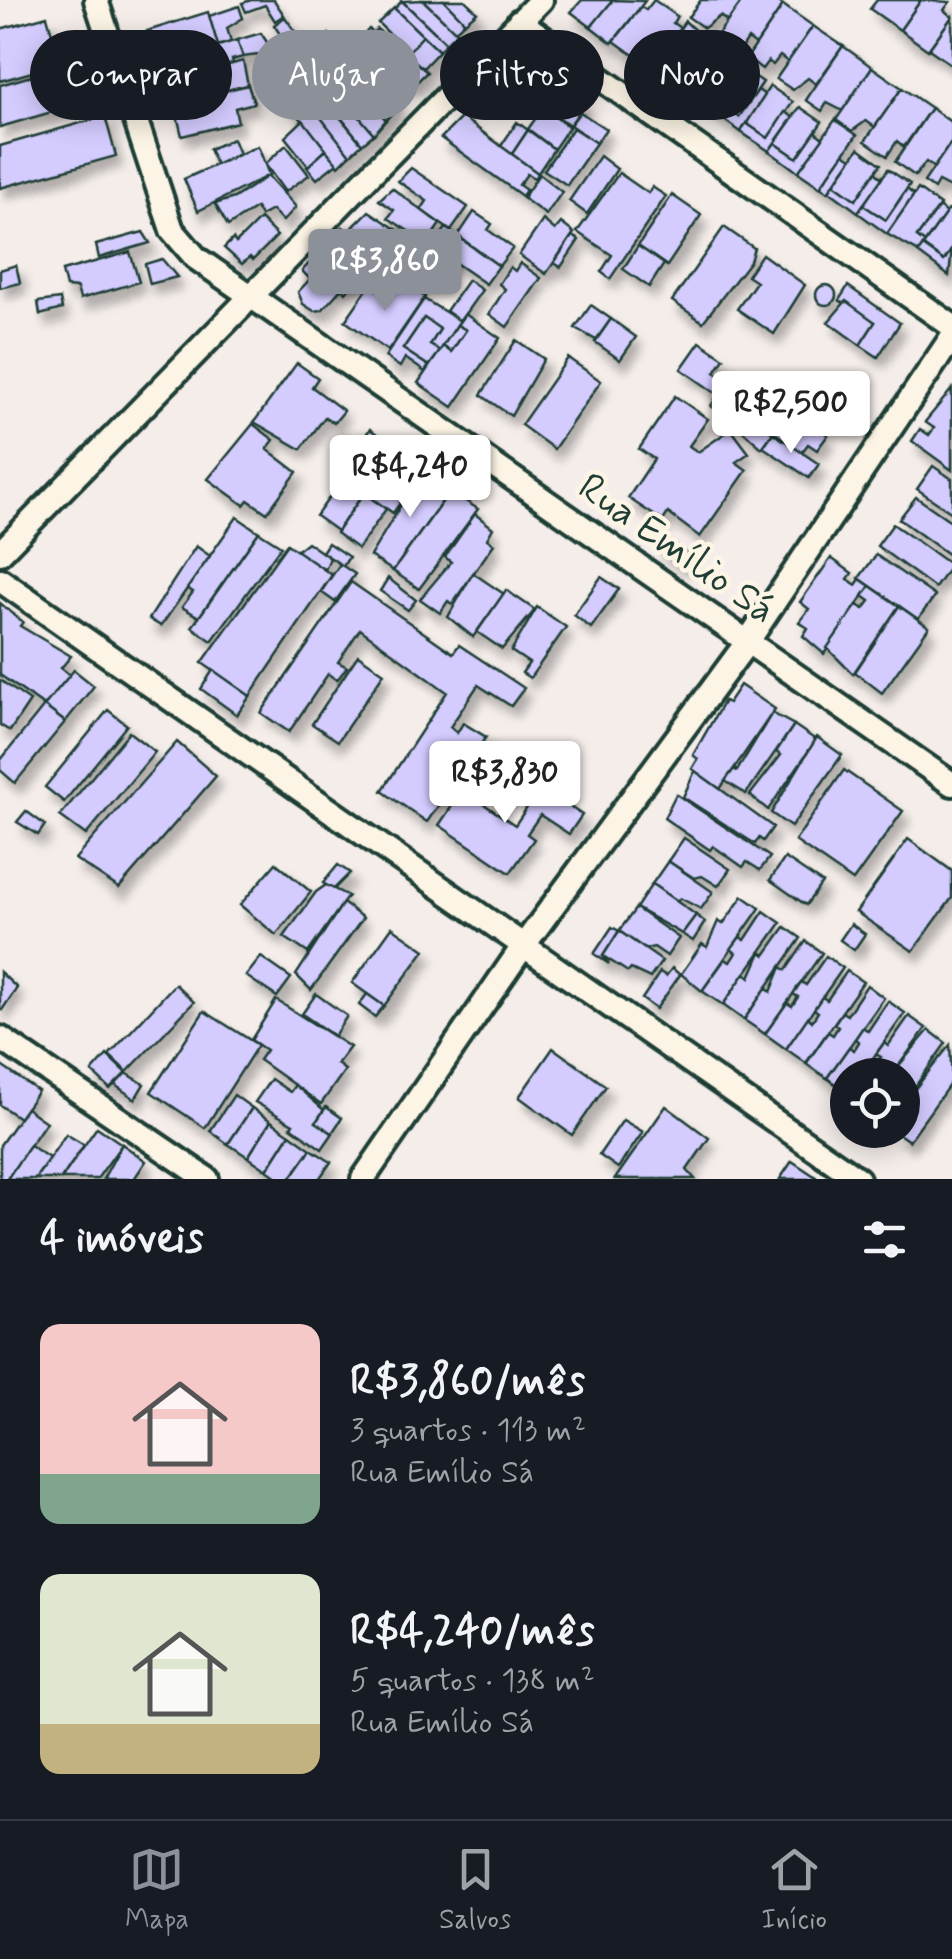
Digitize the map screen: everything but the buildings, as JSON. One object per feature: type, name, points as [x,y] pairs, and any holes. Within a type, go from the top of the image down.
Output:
[{"type":"street","name":"Rua Emílio Sá","points":[[96,0],[172,230],[196,258],[952,784]]},
{"type":"street","points":[[0,553],[541,0]]},
{"type":"street","points":[[519,22],[952,326]]},
{"type":"street","points":[[363,1179],[524,945],[748,641],[952,336]]},
{"type":"street","points":[[0,580],[858,1179]]},
{"type":"street","points":[[0,1038],[207,1179]]}]
